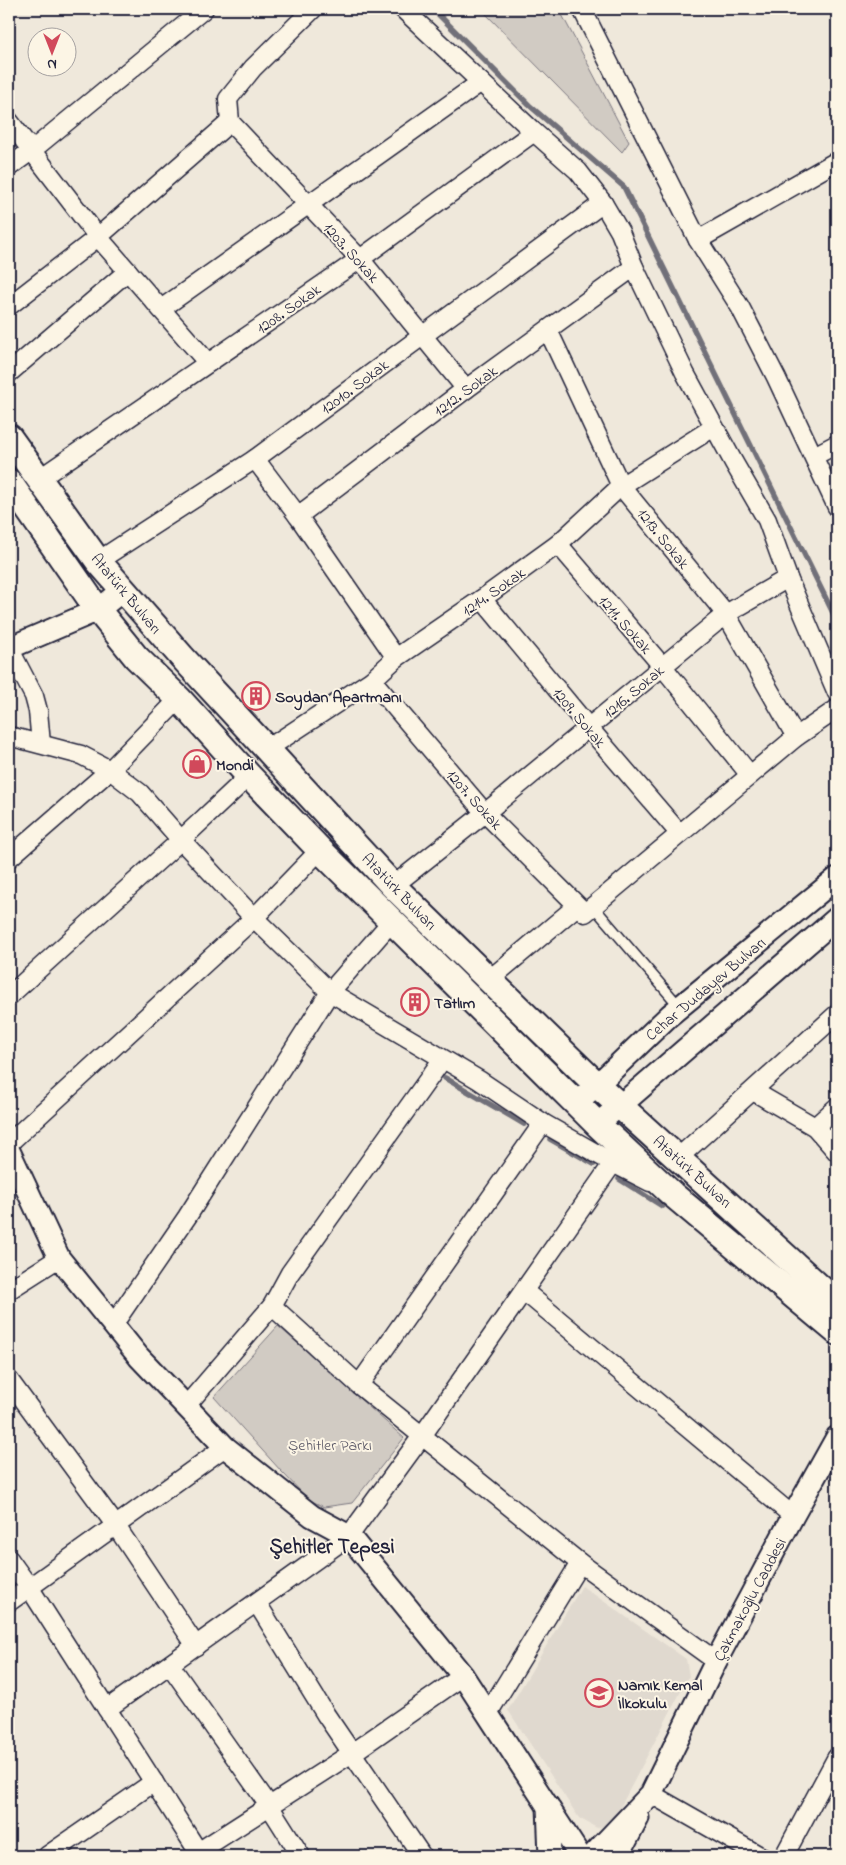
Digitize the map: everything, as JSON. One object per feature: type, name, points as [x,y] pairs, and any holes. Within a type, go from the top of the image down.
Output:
[{"type":"main road","name":"Atatürk Bulvarı","points":[[9,437],[98,561],[182,657],[393,886],[598,1085],[837,1303]]},
{"type":"main road","name":"Atatürk Bulvarı","points":[[9,482],[98,610],[136,657],[320,850],[597,1124],[672,1194],[837,1332]]},
{"type":"street","points":[[9,167],[204,9]]},
{"type":"street","points":[[9,306],[98,237],[230,122],[228,99],[253,68],[313,9]]},
{"type":"street","points":[[403,9],[578,171],[603,203],[620,232],[634,267],[685,373],[767,520],[788,578],[837,693]]},
{"type":"street","points":[[582,9],[698,240],[740,307],[776,377],[837,507]]},
{"type":"street","points":[[161,309],[481,82]]},
{"type":"street","points":[[9,121],[98,237],[208,363]]},
{"type":"street","name":"1203. Sokak","points":[[230,122],[360,259],[466,389]]},
{"type":"street","name":"1208. Sokak","points":[[40,479],[360,259],[534,132]]},
{"type":"street","points":[[698,240],[837,161]]},
{"type":"street","name":"12010. Sokak","points":[[98,561],[255,459],[603,203]]},
{"type":"street","name":"1212. Sokak","points":[[298,516],[466,389],[634,267]]},
{"type":"street","points":[[9,373],[128,271]]},
{"type":"street","name":"1213. Sokak","points":[[548,330],[622,486],[726,614],[796,737]]},
{"type":"street","name":"1214. Sokak","points":[[267,749],[372,680],[396,658],[558,544],[622,486],[714,427]]},
{"type":"street","points":[[814,456],[837,444]]},
{"type":"street","points":[[255,459],[298,516],[396,658]]},
{"type":"street","name":"1211. Sokak","points":[[558,544],[663,667],[750,775]]},
{"type":"street","name":"1216. Sokak","points":[[393,886],[485,813],[726,614],[788,578]]},
{"type":"street","points":[[41,744],[38,711],[34,696],[9,648],[98,610],[123,590]]},
{"type":"street","name":"1209. Sokak","points":[[482,599],[679,833]]},
{"type":"street","name":"1207. Sokak","points":[[372,680],[485,813],[585,908]]},
{"type":"street","points":[[9,858],[110,770],[179,700]]},
{"type":"street","points":[[490,980],[585,908],[796,737],[837,709]]},
{"type":"street","points":[[9,736],[81,755],[110,770],[140,793],[254,918],[330,992],[442,1060],[480,1080],[543,1122],[613,1163],[672,1194]]},
{"type":"street","points":[[9,996],[181,840],[248,776]]},
{"type":"street","points":[[9,1143],[254,918],[320,850]]},
{"type":"street","name":"Cehar Dudayev Bulvarı","points":[[576,1102],[598,1085],[680,1007],[837,878]]},
{"type":"street","name":"Cehar Dudayev Bulvarı","points":[[597,1124],[837,918]]},
{"type":"street","points":[[113,1325],[187,1217],[330,992],[392,921]]},
{"type":"street","points":[[678,1158],[837,1014]]},
{"type":"street","points":[[186,1406],[272,1306],[290,1273],[442,1060]]},
{"type":"street","points":[[753,1090],[815,1127],[837,1152]]},
{"type":"street","points":[[815,1127],[837,1107]]},
{"type":"street","points":[[359,1385],[543,1122]]},
{"type":"street","points":[[9,1151],[59,1258],[113,1325],[139,1357],[226,1447],[312,1516],[349,1536],[463,1676],[580,1856]]},
{"type":"street","points":[[107,1709],[349,1536],[422,1436],[613,1163]]},
{"type":"street","points":[[9,1290],[59,1258]]},
{"type":"street","points":[[524,1291],[792,1516]]},
{"type":"street","points":[[272,1306],[359,1385],[422,1436],[580,1562],[716,1661]]},
{"type":"street","points":[[9,1380],[116,1526],[196,1646]]},
{"type":"street","name":"Çakmakoğlu Caddesi","points":[[592,1856],[651,1794],[716,1661],[792,1516],[837,1437]]},
{"type":"street","points":[[9,1602],[226,1447]]},
{"type":"street","points":[[9,1559],[30,1587],[200,1854],[352,1753],[463,1676]]},
{"type":"street","points":[[487,1714],[580,1562]]},
{"type":"street","points":[[257,1603],[326,1715],[422,1856]]},
{"type":"street","points":[[170,1665],[270,1807],[301,1856]]},
{"type":"street","points":[[784,1856],[837,1757]]},
{"type":"street","points":[[47,1856],[154,1782]]},
{"type":"street","points":[[618,1856],[651,1794],[760,1856]]},
{"type":"street","points":[[548,1806],[550,1856]]},
{"type":"lane","points":[[585,908],[680,1007]]},
{"type":"shaded area","name":"Namık Kemal İlkokulu","points":[[582,1586],[686,1659],[689,1676],[612,1823],[597,1828],[579,1818],[508,1710]]},
{"type":"green space","points":[[481,9],[559,9],[629,142],[622,152]]},
{"type":"green space","name":"Şehitler Parkı","points":[[278,1326],[404,1438],[352,1503],[324,1507],[308,1499],[214,1397]]},
{"type":"waterway","points":[[433,9],[529,105],[624,187],[837,621]]},
{"type":"waterway","points":[[445,1078],[524,1124]]},
{"type":"waterway","points":[[550,1139],[594,1164]]},
{"type":"waterway","points":[[619,1179],[662,1206]]},
{"type":"place","name":"Soydan Apartmanı","points":[[256,696]]},
{"type":"place","name":"Mondi","points":[[197,764]]},
{"type":"place","name":"Tatlım","points":[[415,1002]]},
{"type":"place","name":"Namık Kemal İlkokulu","points":[[599,1693]]},
{"type":"district","name":"Şehitler Tepesi","points":[[332,1546]]}]
